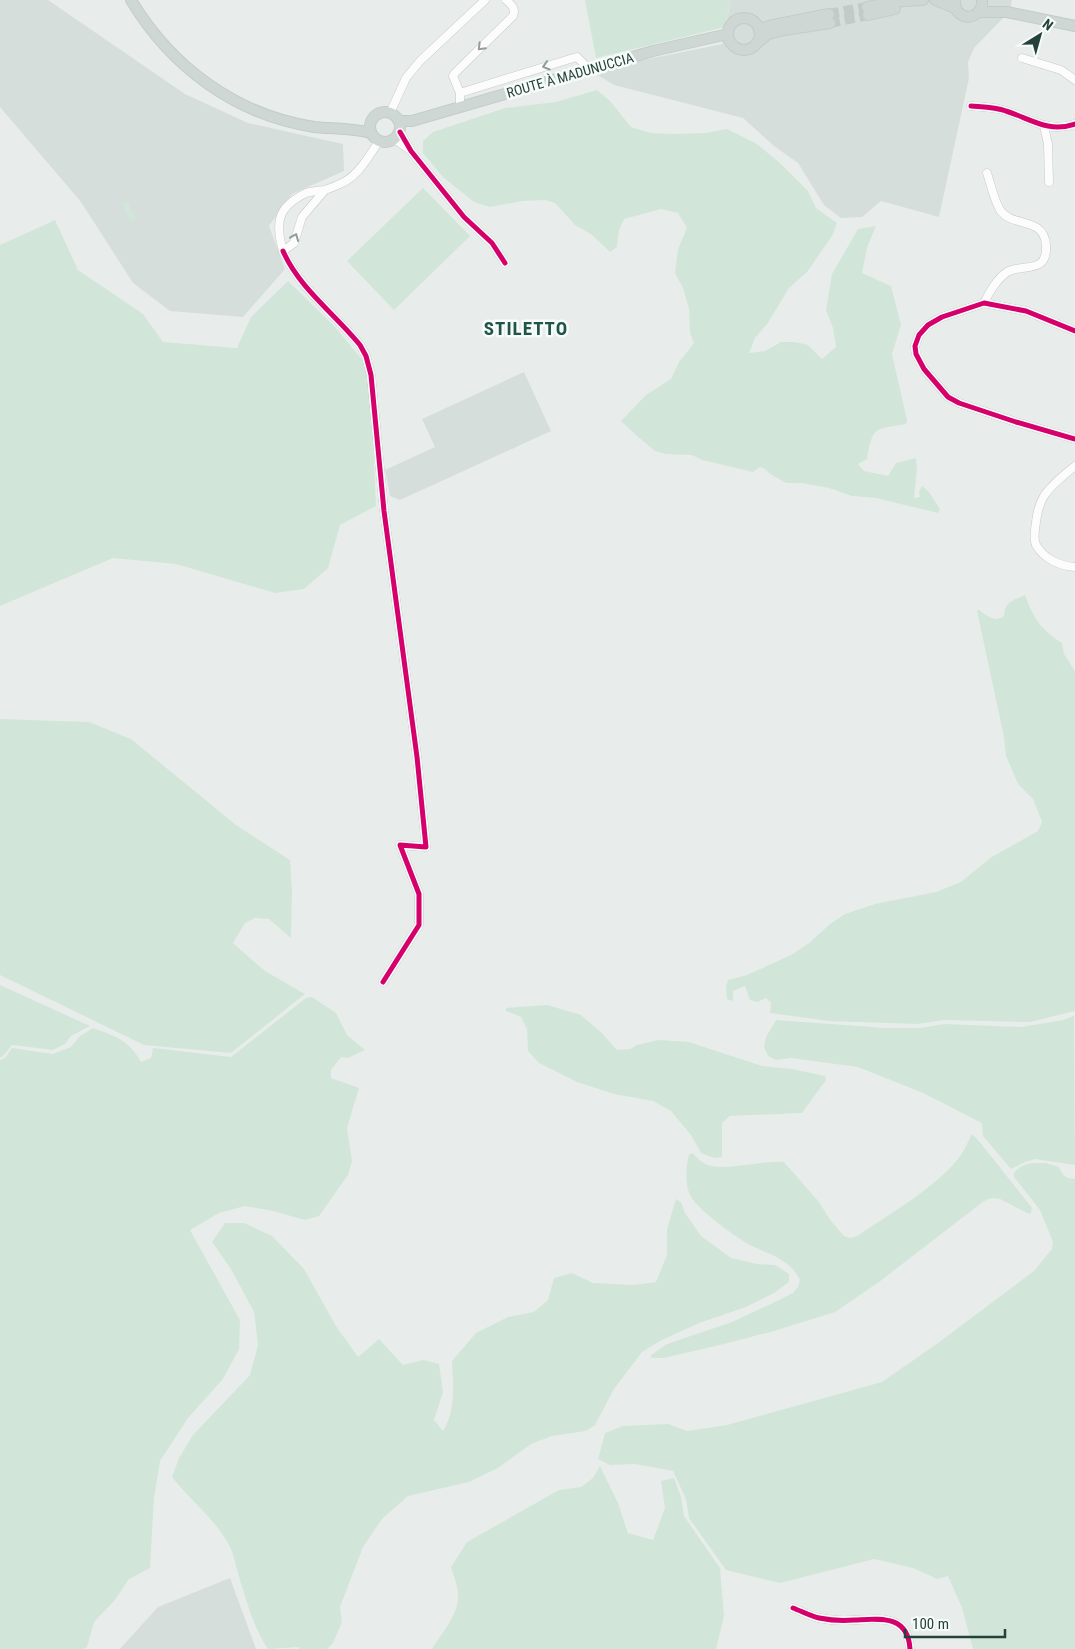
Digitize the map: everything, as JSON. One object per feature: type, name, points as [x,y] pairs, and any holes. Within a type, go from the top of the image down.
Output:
[{"type":"main road","points":[[131,0],[162,44],[179,62],[222,95],[250,108],[280,118],[314,126],[374,132],[387,142],[398,130],[390,113],[376,115],[374,132]]},
{"type":"main road","points":[[868,11],[903,1],[923,0]]},
{"type":"main road","points":[[935,0],[955,4],[960,14],[964,16],[972,16],[979,12],[1007,12],[1075,26]]},
{"type":"main road","points":[[979,12],[982,0],[1007,12]]},
{"type":"main road","points":[[756,44],[759,30],[755,23],[749,19],[742,18],[734,21],[728,34],[730,40],[739,49],[745,50],[756,44],[768,34],[830,18],[769,26],[759,30]]},
{"type":"main road","name":"ROUTE À MADUNUCCIA","points":[[398,130],[412,121],[589,69],[653,51],[728,34]]},
{"type":"street","points":[[390,113],[406,78],[420,61],[485,0]]},
{"type":"street","points":[[460,107],[460,93],[453,76],[512,16],[514,12],[513,6],[506,0]]},
{"type":"street","points":[[460,93],[577,57],[589,69]]},
{"type":"street","points":[[1022,58],[1061,70],[1075,80]]},
{"type":"street","points":[[971,106],[1006,111],[1044,126],[1061,127],[1075,124]]},
{"type":"street","points":[[1044,126],[1048,144],[1049,182]]},
{"type":"street","points":[[398,130],[411,151],[464,217],[492,243],[505,263]]},
{"type":"street","points":[[374,132],[358,170],[344,182],[325,190],[307,193],[284,210],[278,222],[283,251],[293,270],[360,345],[366,356],[371,375],[384,512],[417,757],[426,847],[400,845],[419,894],[418,925],[383,982]]},
{"type":"street","points":[[984,303],[992,287],[1009,271],[1019,268],[1034,268],[1040,264],[1045,258],[1046,247],[1045,239],[1040,230],[1033,225],[1010,218],[1001,211],[987,173]]},
{"type":"street","points":[[283,251],[294,243],[302,217],[325,190]]},
{"type":"street","points":[[1075,331],[1026,311],[984,303],[942,317],[928,325],[919,335],[915,346],[916,354],[924,369],[948,397],[959,403],[1075,439]]},
{"type":"street","points":[[1075,466],[1045,494],[1040,502],[1035,534],[1036,544],[1056,564],[1075,567]]},
{"type":"street","points":[[793,1608],[817,1618],[852,1620],[876,1618],[891,1621],[904,1629],[910,1649]]},
{"type":"shaded area","points":[[0,0],[48,0],[185,94],[248,123],[343,144],[344,171],[292,194],[269,226],[285,269],[243,317],[170,311],[133,283],[81,202],[0,107]]},
{"type":"shaded area","points":[[731,0],[1012,0],[1010,11],[974,48],[968,62],[969,78],[939,217],[881,201],[862,217],[841,218],[824,205],[798,163],[774,146],[743,118],[614,85],[596,74],[619,65],[722,44]]},
{"type":"shaded area","points":[[524,372],[551,431],[400,500],[390,496],[385,470],[435,447],[422,419]]},
{"type":"shaded area","points":[[230,1578],[256,1649],[120,1649],[158,1607]]},
{"type":"green space","points":[[585,0],[731,0],[725,27],[596,58]]},
{"type":"green space","points":[[597,90],[610,101],[631,127],[651,133],[675,134],[705,133],[727,129],[757,144],[780,163],[808,191],[816,208],[837,223],[832,236],[807,272],[789,288],[768,323],[755,338],[749,353],[765,351],[781,342],[795,342],[808,345],[822,359],[836,347],[833,328],[826,310],[832,274],[858,229],[876,226],[867,248],[862,273],[891,286],[901,325],[892,354],[907,420],[906,424],[887,427],[877,431],[871,440],[867,459],[858,464],[864,471],[888,476],[896,463],[916,458],[917,469],[914,498],[920,497],[919,491],[922,486],[929,492],[940,509],[938,513],[876,498],[852,496],[829,488],[802,483],[786,483],[760,467],[753,472],[702,460],[692,455],[665,454],[655,451],[621,421],[646,395],[671,379],[679,362],[694,343],[690,333],[689,309],[683,288],[675,273],[678,249],[687,228],[678,213],[661,209],[624,219],[619,230],[617,247],[610,252],[591,234],[575,225],[555,203],[545,200],[522,201],[490,207],[474,202],[443,177],[423,153],[423,141],[433,132],[505,108],[556,102]]},
{"type":"green space","points":[[423,188],[470,236],[394,310],[347,261]]},
{"type":"green space","points":[[127,201],[136,219],[131,222],[122,205]]},
{"type":"green space","points":[[55,220],[78,270],[143,314],[163,342],[237,348],[251,317],[288,281],[335,327],[370,369],[376,506],[340,525],[328,568],[304,589],[275,593],[176,564],[113,558],[0,606],[0,245]]},
{"type":"green space","points":[[1025,595],[1031,610],[1043,628],[1062,643],[1064,654],[1075,671],[1075,1011],[1030,1022],[944,1020],[917,1024],[829,1021],[770,1013],[771,1003],[766,998],[757,1002],[750,1000],[745,986],[733,991],[733,1001],[727,999],[726,986],[728,980],[747,975],[793,954],[845,914],[875,904],[936,892],[961,882],[990,858],[1038,831],[1042,822],[1033,799],[1018,784],[1006,756],[1004,737],[977,611],[979,610],[991,618],[1001,618],[1004,616],[1004,611],[1008,605]]},
{"type":"green space","points":[[0,719],[89,722],[131,739],[236,825],[290,860],[292,890],[291,938],[269,919],[255,918],[245,923],[233,943],[265,971],[305,994],[231,1053],[144,1045],[0,975]]},
{"type":"green space","points":[[0,985],[90,1026],[71,1036],[65,1044],[53,1050],[12,1045],[0,1057]]},
{"type":"green space","points":[[312,997],[336,1013],[347,1035],[365,1050],[348,1058],[341,1057],[331,1070],[331,1078],[359,1088],[347,1128],[352,1161],[348,1175],[319,1216],[305,1220],[245,1206],[219,1213],[190,1230],[240,1320],[239,1349],[223,1379],[188,1418],[160,1461],[154,1498],[150,1568],[129,1579],[115,1600],[94,1622],[87,1647],[83,1649],[0,1649],[0,1060],[5,1058],[12,1048],[53,1054],[71,1047],[80,1036],[93,1028],[121,1040],[132,1049],[141,1062],[151,1058],[153,1048],[231,1057],[306,998]]},
{"type":"green space","points":[[547,1005],[581,1015],[602,1033],[617,1050],[630,1049],[637,1045],[658,1040],[689,1042],[762,1066],[792,1069],[825,1076],[826,1080],[802,1113],[730,1116],[722,1123],[722,1157],[714,1158],[701,1153],[691,1135],[671,1111],[653,1101],[614,1094],[577,1082],[539,1063],[528,1051],[527,1029],[521,1017],[506,1011],[506,1008]]},
{"type":"green space","points":[[1074,1016],[1075,1165],[1035,1159],[1011,1169],[983,1136],[982,1123],[923,1093],[858,1067],[791,1058],[776,1060],[768,1056],[764,1047],[766,1037],[776,1020],[885,1028],[921,1028],[944,1024],[1021,1027],[1063,1020]]},
{"type":"green space","points":[[972,1134],[1032,1208],[1031,1213],[1029,1214],[1000,1199],[991,1198],[984,1201],[879,1282],[835,1312],[728,1343],[664,1358],[653,1358],[650,1356],[667,1344],[732,1322],[793,1293],[798,1287],[800,1280],[786,1263],[738,1238],[699,1207],[689,1193],[687,1184],[686,1174],[689,1155],[692,1153],[703,1163],[715,1167],[784,1162],[819,1202],[831,1221],[844,1236],[850,1238],[857,1236],[898,1209],[940,1177],[961,1155]]},
{"type":"green space","points":[[1034,1163],[1046,1163],[1059,1167],[1065,1176],[1075,1179],[1075,1649],[973,1649],[962,1608],[948,1576],[937,1579],[913,1568],[874,1559],[780,1583],[726,1570],[689,1518],[686,1499],[673,1471],[635,1464],[610,1465],[598,1459],[605,1433],[623,1426],[668,1424],[687,1431],[727,1425],[882,1382],[938,1343],[1034,1271],[1052,1249],[1053,1242],[1040,1210],[1014,1177],[1014,1173],[1021,1167]]},
{"type":"green space","points":[[676,1199],[681,1202],[685,1213],[701,1236],[731,1258],[757,1264],[775,1265],[789,1274],[789,1282],[774,1293],[746,1307],[699,1323],[660,1341],[642,1352],[614,1389],[595,1425],[586,1431],[552,1436],[531,1444],[498,1468],[469,1482],[408,1496],[382,1519],[363,1547],[340,1607],[342,1622],[333,1643],[327,1649],[299,1649],[299,1647],[268,1649],[246,1600],[229,1545],[210,1518],[172,1477],[179,1458],[193,1435],[250,1375],[258,1345],[254,1312],[231,1269],[212,1242],[225,1223],[244,1223],[272,1236],[304,1269],[336,1326],[358,1357],[379,1339],[403,1365],[423,1360],[439,1364],[443,1392],[434,1420],[443,1431],[452,1406],[452,1361],[476,1333],[508,1317],[534,1312],[548,1300],[554,1278],[572,1273],[593,1283],[633,1285],[656,1282],[667,1255],[667,1229]]},
{"type":"green space","points":[[600,1466],[618,1503],[628,1533],[653,1540],[665,1508],[661,1481],[674,1478],[681,1497],[684,1516],[720,1568],[724,1616],[716,1649],[432,1649],[456,1609],[458,1592],[451,1567],[467,1542],[559,1490],[581,1487],[593,1478]]},
{"type":"tunnel","points":[[829,14],[867,7]]},
{"type":"tunnel","points":[[830,23],[868,15]]},
{"type":"cycle path","points":[[971,106],[1002,110],[1048,126],[1056,127],[1075,124]]},
{"type":"cycle path","points":[[400,132],[411,151],[464,217],[492,243],[505,263]]},
{"type":"cycle path","points":[[283,251],[298,277],[360,345],[366,356],[371,375],[384,511],[417,757],[426,847],[400,845],[419,894],[419,925],[383,982]]},
{"type":"cycle path","points":[[1075,331],[1026,311],[984,303],[942,317],[928,325],[919,335],[915,346],[916,354],[924,369],[948,397],[959,403],[1016,422],[1075,439]]},
{"type":"cycle path","points":[[793,1608],[819,1618],[891,1621],[898,1624],[904,1630],[910,1649]]},
{"type":"district","name":"STILETTO","points":[[526,328]]}]
